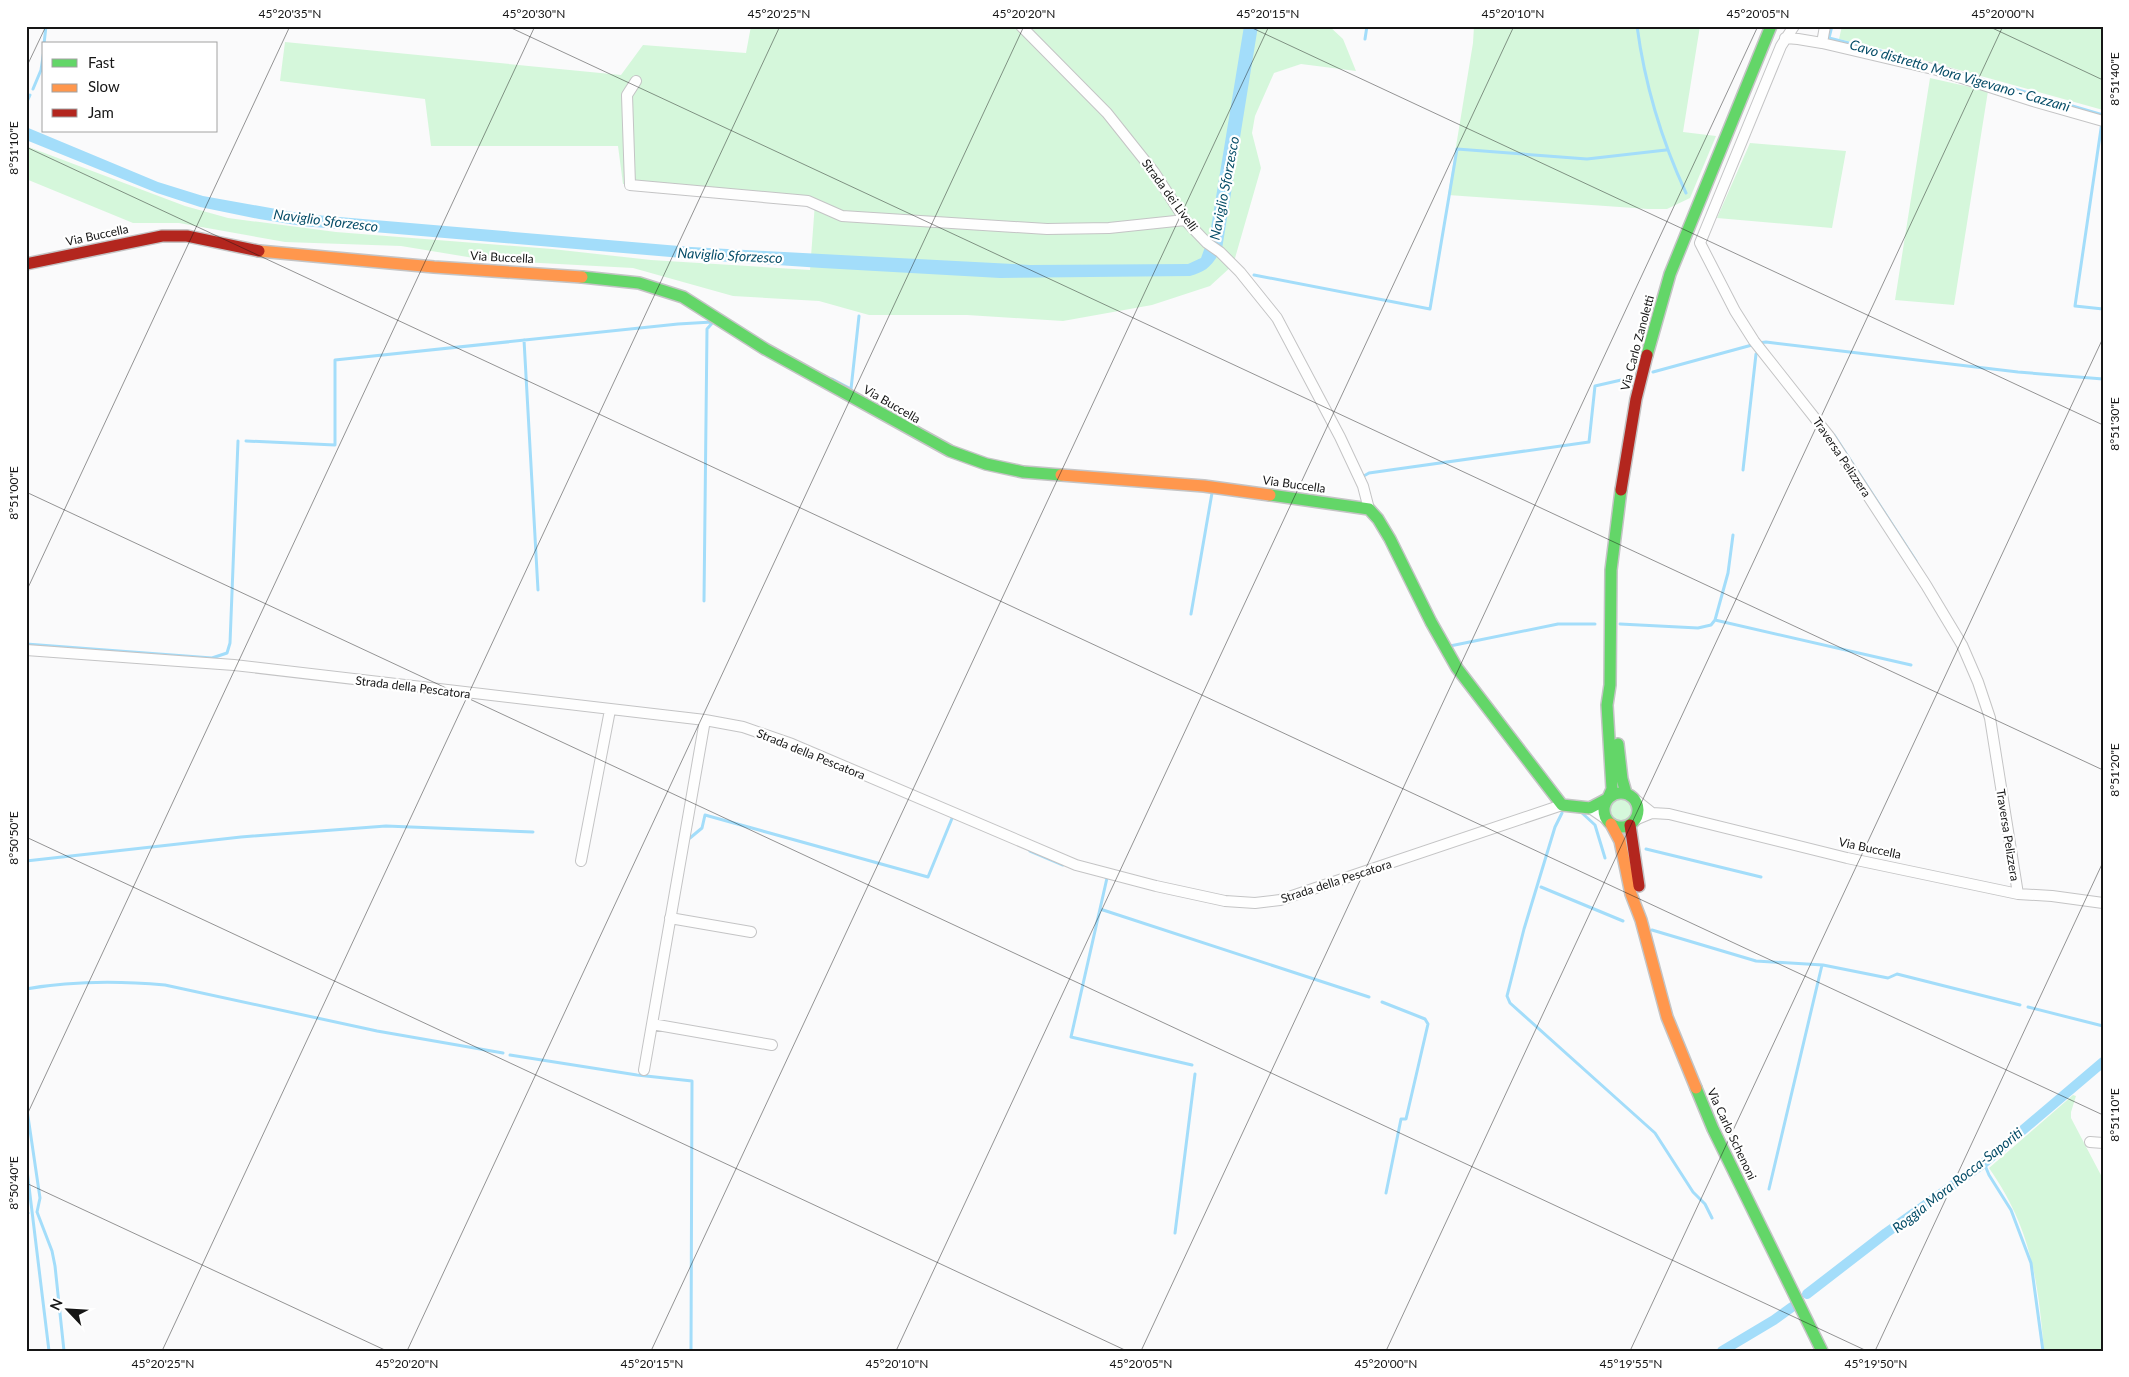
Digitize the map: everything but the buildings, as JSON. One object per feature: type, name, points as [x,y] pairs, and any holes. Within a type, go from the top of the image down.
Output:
[{"type":"street","name":"Strada dei Livelli","points":[[1021,26],[1061,69],[1107,113],[1154,172],[1185,220],[1207,244],[1220,252],[1240,272],[1277,318],[1344,445],[1363,486],[1369,509]]},
{"type":"street","name":"Via Carlo Zanoletti","points":[[1608,799],[1612,789],[1607,705],[1610,685],[1610,606],[1616,526],[1628,445],[1642,371],[1654,324],[1670,274],[1771,26]]},
{"type":"street","points":[[1785,38],[1794,26]]},
{"type":"street","points":[[1822,44],[1825,26]]},
{"type":"street","points":[[1785,38],[1822,44],[1937,70],[2100,120]]},
{"type":"street","name":"Traversa Pelizzera","points":[[1785,38],[1700,242],[1735,311],[1754,341],[1829,436],[1926,585],[1962,645],[1978,682],[1990,718],[2018,894]]},
{"type":"street","points":[[636,81],[627,95],[630,185],[808,200],[842,216],[852,217],[1047,229],[1109,228],[1185,220]]},
{"type":"street","name":"Via Buccella","points":[[26,264],[162,236],[186,236],[268,253],[434,267],[539,273],[639,284],[683,297],[765,349],[920,436],[950,451],[986,464],[1023,472],[1204,486],[1369,509]]},
{"type":"street","points":[[1369,509],[1378,519],[1457,668],[1562,805],[1590,808],[1620,828],[1652,812]]},
{"type":"street","name":"Strada della Pescatora","points":[[26,650],[234,665],[705,720],[742,727],[792,744],[1076,865],[1156,886],[1225,901],[1255,903],[1280,900],[1562,805]]},
{"type":"street","name":"Via Carlo Zanoletti","points":[[1610,685],[1622,779],[1626,793]]},
{"type":"street","points":[[582,861],[610,710]]},
{"type":"street","points":[[644,1070],[705,720]]},
{"type":"street","points":[[1590,808],[1616,793],[1626,793],[1636,801],[1639,811],[1633,823]]},
{"type":"street","points":[[1608,799],[1604,809],[1609,821]]},
{"type":"street","name":"Via Buccella","points":[[1636,801],[1652,812],[1669,814],[1847,858],[2018,894],[2052,896],[2103,903]]},
{"type":"street","name":"Via Carlo Schenoni","points":[[1609,821],[1620,841],[1631,894],[1641,920],[1667,1016],[1713,1129],[1822,1351]]},
{"type":"street","name":"Via Carlo Schenoni","points":[[1633,823],[1641,920]]},
{"type":"street","points":[[670,918],[750,932]]},
{"type":"street","points":[[652,1024],[772,1045]]},
{"type":"street","points":[[2090,1142],[2103,1143]]},
{"type":"green space","points":[[751,26],[1329,26],[1343,39],[1356,71],[1301,64],[1274,73],[1255,116],[1252,133],[1261,168],[1233,265],[1210,286],[1152,305],[1063,321],[967,315],[869,315],[819,301],[733,296],[633,268],[486,260],[401,246],[285,242],[179,223],[133,223],[26,179],[26,146],[185,206],[228,218],[336,232],[552,249],[651,260],[810,270],[815,203],[623,184],[618,146],[431,146],[425,99],[280,81],[285,42],[621,75],[643,45],[746,53]]},
{"type":"green space","points":[[1474,26],[1700,26],[1683,132],[1716,136],[1690,198],[1667,209],[1648,209],[1448,195],[1473,43]]},
{"type":"green space","points":[[1842,26],[2103,26],[2103,110],[1887,50],[1839,39]]},
{"type":"green space","points":[[1930,78],[1988,91],[1954,305],[1895,300]]},
{"type":"green space","points":[[1750,143],[1846,151],[1832,228],[1717,218]]},
{"type":"green space","points":[[1622,798],[1631,801],[1634,810],[1631,819],[1622,822],[1613,819],[1610,810],[1613,801]]},
{"type":"green space","points":[[2073,1095],[2076,1096],[2071,1118],[2103,1179],[2103,1351],[2044,1351],[2039,1301],[2030,1255],[2014,1212],[1989,1168]]},
{"type":"water","name":"Naviglio Sforzesco","points":[[1244,26],[1258,26],[1222,249],[1209,240]]},
{"type":"water","name":"Naviglio Sforzesco","points":[[26,127],[158,182],[203,196],[304,214],[691,247],[1030,265],[1188,264],[1201,258],[1205,247],[1218,255],[1206,269],[1190,276],[1000,278],[730,262],[302,226],[200,207],[157,193],[26,140]]},
{"type":"waterway","name":"Cavo distretto Mora Vigevano - Cazzani","points":[[44,42],[46,26]]},
{"type":"waterway","points":[[1365,39],[1367,26]]},
{"type":"waterway","points":[[1637,26],[1640,48],[1655,112],[1669,153],[1686,193]]},
{"type":"waterway","name":"Cavo distretto Mora Vigevano - Cazzani","points":[[1832,26],[1829,38],[1920,61]]},
{"type":"waterway","name":"Cavo distretto Mora Vigevano - Cazzani","points":[[33,89],[42,63]]},
{"type":"waterway","name":"Cavo distretto Mora Vigevano - Cazzani","points":[[1964,74],[2103,115]]},
{"type":"waterway","name":"Cavo distretto Mora Vigevano - Cazzani","points":[[26,104],[30,95]]},
{"type":"waterway","name":"Cavo distretto Mora Vigevano - Cazzani","points":[[2102,122],[2075,306],[2103,309]]},
{"type":"waterway","points":[[1254,275],[1430,309],[1457,149],[1587,159],[1666,150]]},
{"type":"waterway","points":[[832,379],[851,389],[859,316]]},
{"type":"waterway","points":[[704,601],[707,329],[714,321]]},
{"type":"waterway","points":[[246,441],[335,445],[335,360],[712,322]]},
{"type":"waterway","points":[[524,340],[538,590]]},
{"type":"waterway","points":[[1758,343],[1766,342],[2018,372],[2103,379]]},
{"type":"waterway","points":[[1653,372],[1752,345]]},
{"type":"waterway","points":[[1743,470],[1756,354],[1758,353]]},
{"type":"waterway","points":[[1362,477],[1369,473],[1589,442],[1595,386],[1630,378]]},
{"type":"waterway","points":[[1834,435],[1916,561]]},
{"type":"waterway","points":[[26,644],[212,658],[227,653],[230,643],[238,441]]},
{"type":"waterway","points":[[1191,614],[1212,493]]},
{"type":"waterway","points":[[1620,624],[1698,628],[1711,625],[1715,620],[1728,573],[1733,535]]},
{"type":"waterway","points":[[1715,620],[1911,665]]},
{"type":"waterway","points":[[1450,646],[1558,624],[1595,624]]},
{"type":"waterway","points":[[1581,812],[1595,825],[1605,858]]},
{"type":"waterway","points":[[1562,813],[1555,827],[1524,929],[1507,996],[1510,1003],[1655,1133],[1693,1192],[1705,1204],[1712,1218]]},
{"type":"waterway","points":[[690,838],[702,828],[705,815],[928,877],[953,816]]},
{"type":"waterway","points":[[26,861],[241,837],[386,826],[533,832]]},
{"type":"waterway","points":[[1646,849],[1761,877]]},
{"type":"waterway","points":[[1030,851],[1063,865]]},
{"type":"waterway","points":[[1105,877],[1107,878],[1071,1037],[1192,1065]]},
{"type":"waterway","name":"Cavo distretto Mora Vigevano - Cazzani","points":[[1541,887],[1623,921]]},
{"type":"waterway","points":[[1100,909],[1369,997]]},
{"type":"waterway","name":"Cavo distretto Mora Vigevano - Cazzani","points":[[1652,930],[1756,961],[1823,965],[1888,978],[1897,974],[2020,1005]]},
{"type":"waterway","points":[[1769,1189],[1822,965]]},
{"type":"waterway","points":[[26,989],[60,984],[96,982],[165,985],[377,1031],[503,1053]]},
{"type":"waterway","points":[[1382,1002],[1425,1019],[1428,1024],[1406,1119],[1401,1119],[1386,1193]]},
{"type":"waterway","name":"Cavo distretto Mora Vigevano - Cazzani","points":[[2028,1007],[2103,1026]]},
{"type":"waterway","points":[[510,1055],[637,1075],[692,1081],[691,1351]]},
{"type":"waterway","name":"Roggia Mora Rocca-Saporiti","points":[[1807,1294],[1886,1233],[1984,1163],[2103,1062]]},
{"type":"waterway","points":[[1175,1233],[1195,1074]]},
{"type":"waterway","points":[[26,1103],[40,1198],[37,1212]]},
{"type":"waterway","name":"Cavo distretto Mora Vigevano - Cazzani","points":[[26,1162],[49,1351]]},
{"type":"waterway","name":"Cavo distretto Mora Vigevano - Cazzani","points":[[1984,1163],[1989,1175],[2011,1210],[2031,1263],[2043,1351]]},
{"type":"waterway","points":[[37,1212],[52,1251],[55,1266],[64,1351]]},
{"type":"waterway","name":"Roggia Mora Rocca-Saporiti","points":[[1722,1351],[1792,1307]]},
{"type":"traffic: fast","points":[[1647,355],[1670,274],[1771,26]]},
{"type":"traffic: fast","points":[[582,277],[639,283],[683,297],[765,349],[950,451],[986,464],[1023,472],[1061,475]]},
{"type":"traffic: fast","points":[[1608,798],[1612,789],[1607,705],[1610,685],[1611,570],[1621,490]]},
{"type":"traffic: fast","points":[[1270,495],[1369,509],[1378,519],[1390,539],[1431,622],[1457,668],[1562,805],[1590,808],[1607,799]]},
{"type":"traffic: fast","points":[[1618,744],[1622,779],[1626,793]]},
{"type":"traffic: fast","points":[[1621,793],[1628,794],[1633,798],[1637,803],[1638,810],[1637,817],[1633,822],[1628,826],[1621,827],[1614,826],[1609,822],[1605,817],[1604,810],[1605,803],[1609,798],[1614,794],[1621,793]]},
{"type":"traffic: fast","points":[[1696,1088],[1713,1129],[1822,1351]]},
{"type":"traffic: slow","points":[[259,251],[434,267],[582,277]]},
{"type":"traffic: slow","points":[[1061,475],[1204,486],[1270,495]]},
{"type":"traffic: slow","points":[[1611,824],[1620,841],[1631,894],[1641,920],[1667,1017],[1696,1088]]},
{"type":"traffic: jam","points":[[26,264],[162,236],[187,236],[259,251]]},
{"type":"traffic: jam","points":[[1621,490],[1636,399],[1647,355]]},
{"type":"traffic: jam","points":[[1630,825],[1639,886]]}]
